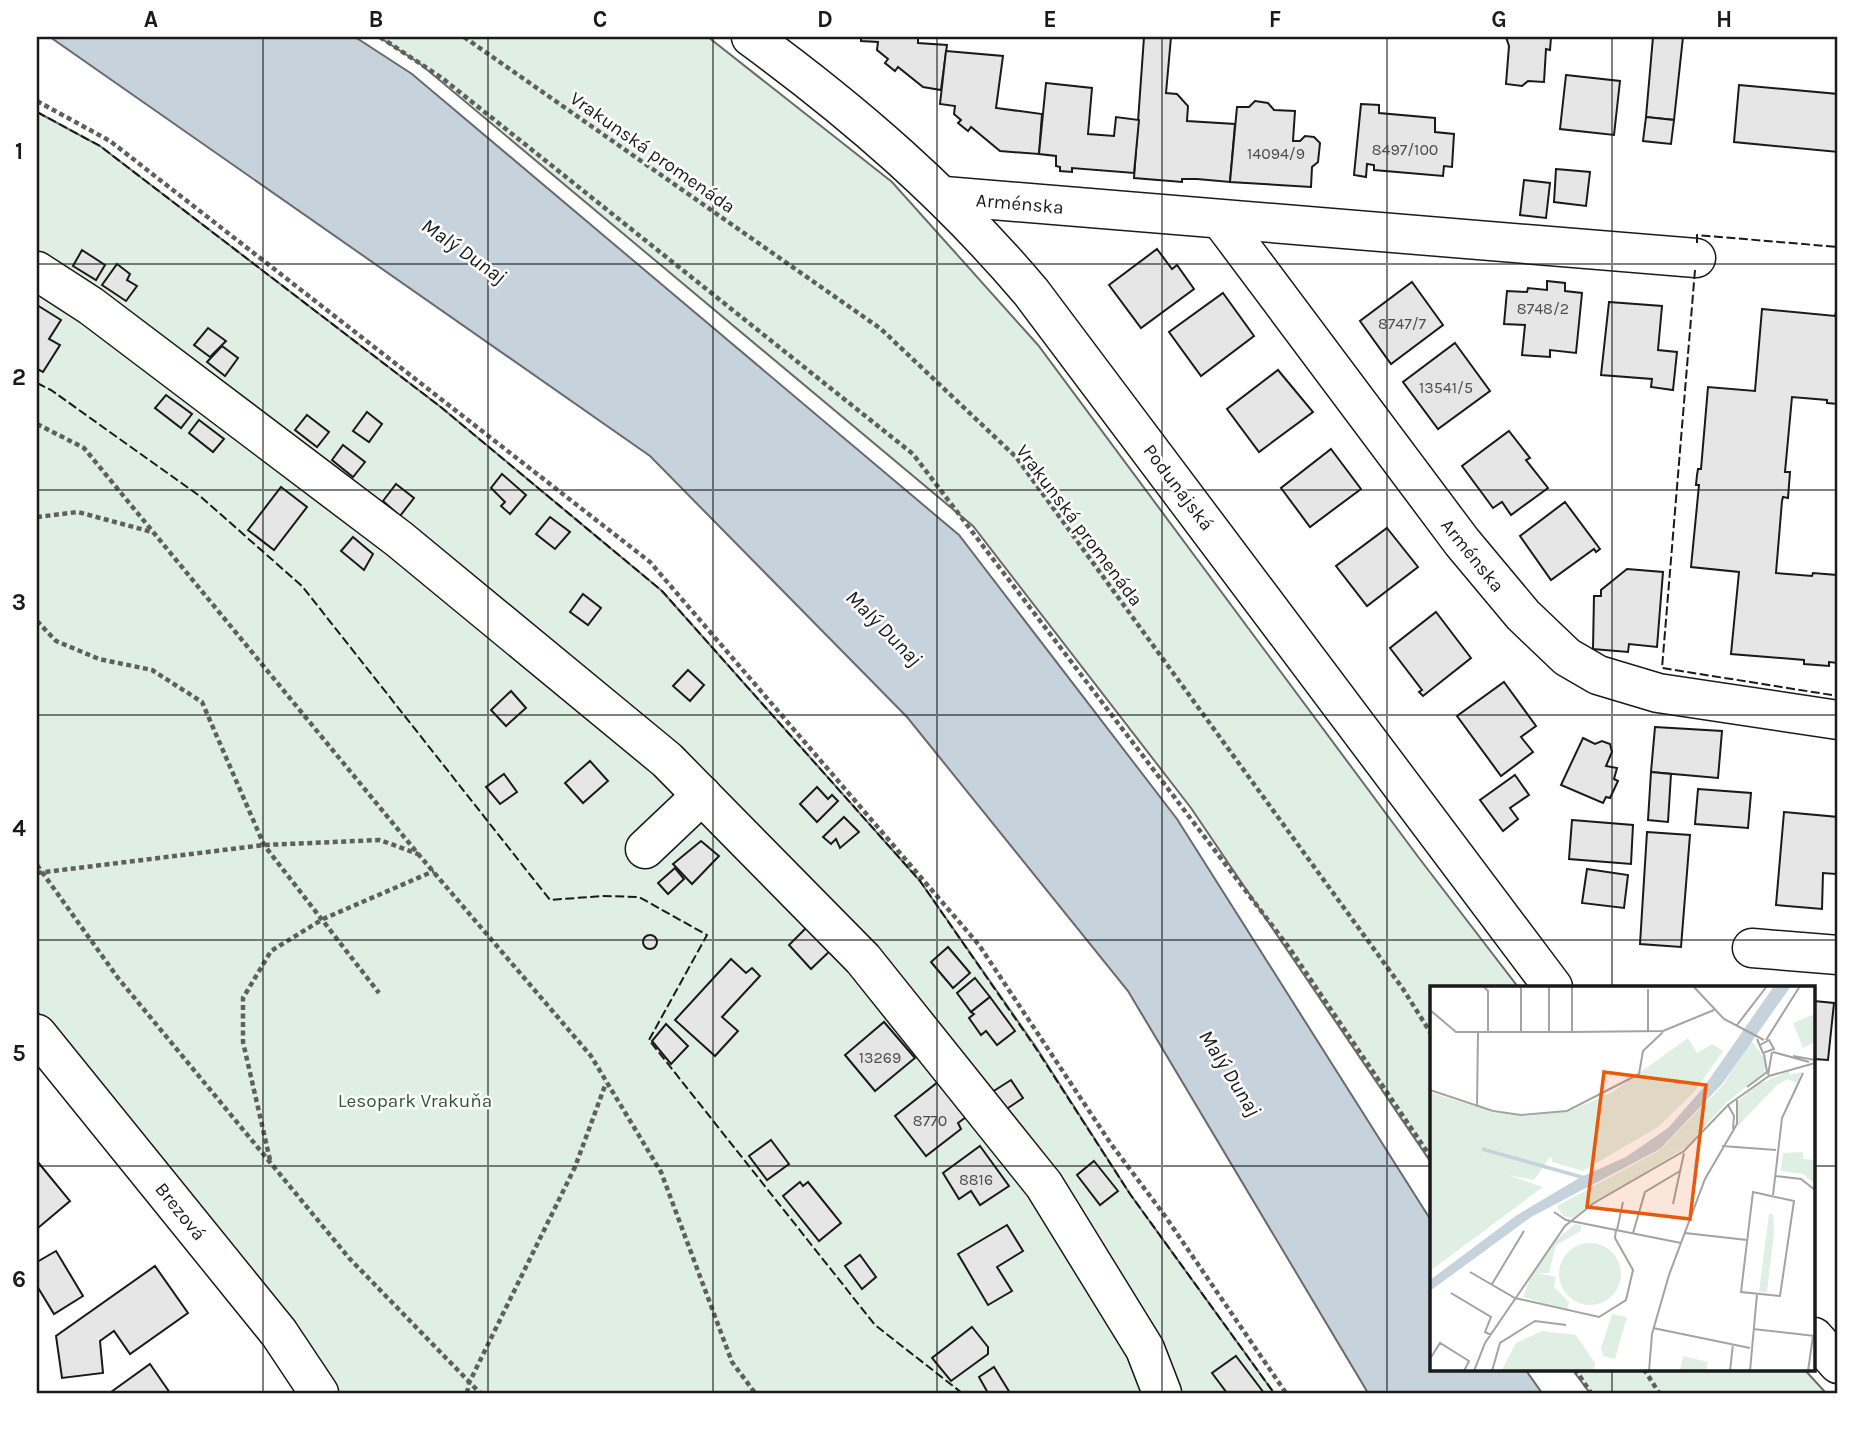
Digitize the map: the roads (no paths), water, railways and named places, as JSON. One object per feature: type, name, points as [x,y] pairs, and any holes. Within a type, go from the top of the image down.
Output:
[{"type":"street","name":"Podunajská","points":[[751,37],[885,143],[944,197],[1005,262],[1051,318],[1552,986]]},
{"type":"street","name":"Arménska","points":[[944,197],[1696,258]]},
{"type":"street","name":"Arménska","points":[[1221,220],[1462,542],[1523,615],[1567,657],[1598,675],[1658,693],[1838,720]]},
{"type":"street","points":[[37,271],[91,306],[399,539],[667,760],[863,959],[1044,1185],[1145,1349],[1162,1393]]},
{"type":"street","points":[[645,849],[702,795]]},
{"type":"street","points":[[1752,948],[1838,956]]},
{"type":"street","name":"Brezová","points":[[37,1034],[279,1333],[319,1393]]},
{"type":"street","points":[[1815,1338],[1838,1364]]},
{"type":"water","name":"Malý Dunaj","points":[[50,37],[355,37],[412,74],[959,535],[1177,819],[1430,1219],[1430,1370],[1526,1370],[1542,1393],[1368,1393],[1128,991],[907,717],[650,456]]},
{"type":"park label","name":"Lesopark Vrakuňa","points":[[415,1100]]}]
